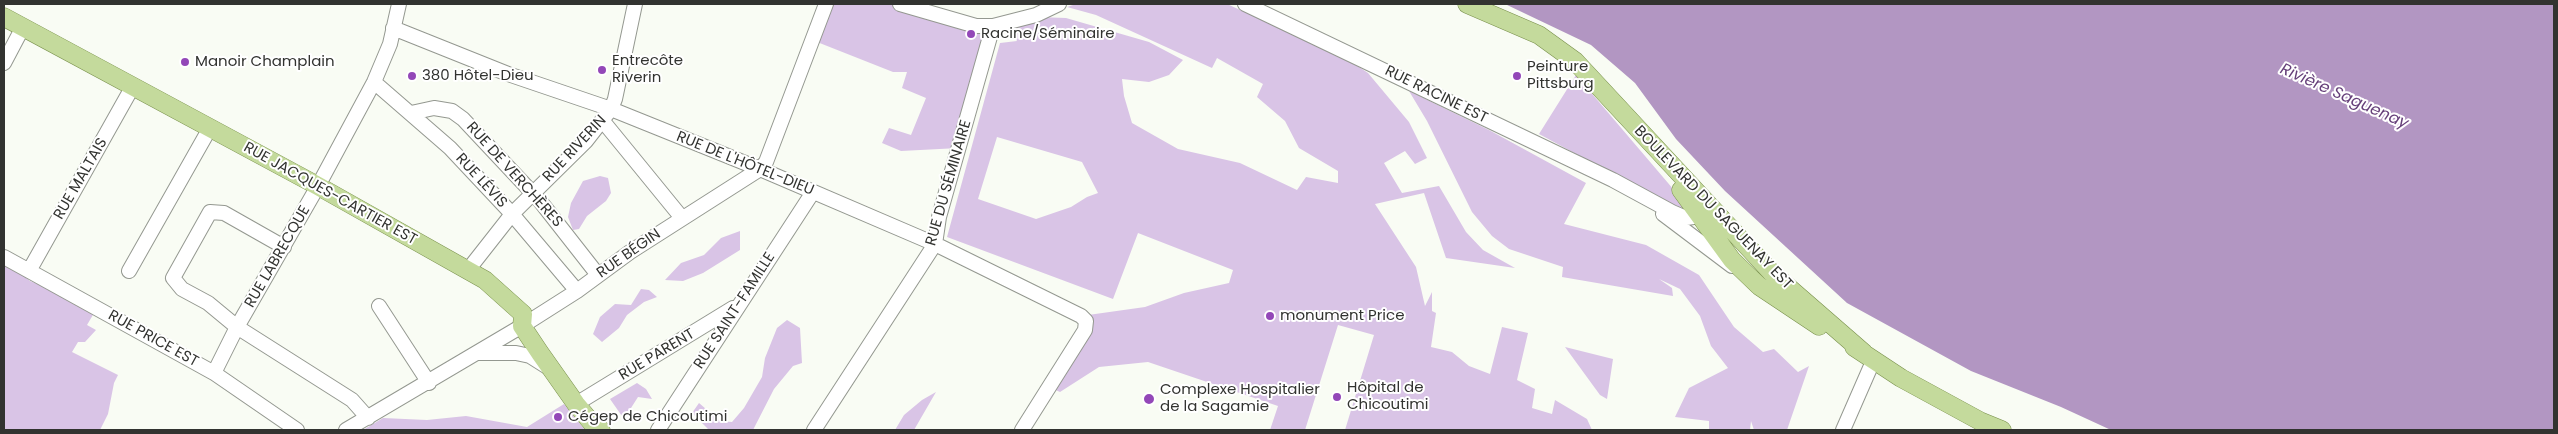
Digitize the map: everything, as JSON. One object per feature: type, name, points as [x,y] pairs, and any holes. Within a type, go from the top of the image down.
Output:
[{"type":"main road","name":"BOULEVARD DU SAGUENAY EST","points":[[1467,4],[1539,35],[1564,51],[1584,70],[1629,122],[1772,273],[1869,356]]},
{"type":"main road","name":"RUE JACQUES-CARTIER EST","points":[[4,17],[318,186],[485,280],[523,314],[522,326],[576,404],[591,422],[601,430]]},
{"type":"main road","name":"BOULEVARD DU SAGUENAY EST","points":[[1629,122],[1732,260],[1758,286],[1909,382],[2002,430]]},
{"type":"street","name":"RUE LABRECQUE","points":[[214,373],[237,327],[284,247],[374,82],[384,60],[399,4]]},
{"type":"street","name":"RUE RIVERIN","points":[[468,270],[512,214],[586,141],[607,115],[615,99],[635,4]]},
{"type":"street","name":"RUE BÉGIN","points":[[346,430],[429,383],[522,326],[577,291],[682,218],[760,169],[766,162],[826,4]]},
{"type":"street","points":[[900,4],[976,26],[994,26],[1036,15],[1059,4]]},
{"type":"street","points":[[933,4],[976,17],[994,26]]},
{"type":"street","name":"RUE RACINE EST","points":[[1245,4],[1626,187],[1686,218],[1709,215],[1720,218]]},
{"type":"street","name":"RUE DU SÉMINAIRE","points":[[814,430],[935,244],[939,217],[994,26]]},
{"type":"street","points":[[4,63],[23,27]]},
{"type":"street","name":"RUE DE L'HÔTEL-DIEU","points":[[393,28],[607,115],[760,169],[935,244],[1081,316],[1086,322],[1084,330],[1022,430]]},
{"type":"street","name":"RUE LÉVIS","points":[[374,82],[450,148],[512,214],[577,291]]},
{"type":"street","name":"RUE MALTAIS","points":[[28,271],[133,86]]},
{"type":"street","name":"RUE DE VERCHÈRES","points":[[411,113],[434,108],[452,112],[470,126],[533,193],[598,275]]},
{"type":"street","points":[[607,115],[682,218]]},
{"type":"street","points":[[129,271],[210,128]]},
{"type":"street","name":"RUE RACINE EST","points":[[1626,187],[1758,286]]},
{"type":"street","name":"RUE SAINT-FAMILLE","points":[[658,430],[813,192]]},
{"type":"street","points":[[284,247],[224,213],[210,212],[173,278],[182,289],[208,303],[237,327],[352,400],[368,418]]},
{"type":"street","name":"RUE PRICE EST","points":[[4,257],[214,373],[291,428]]},
{"type":"street","points":[[379,306],[429,383]]},
{"type":"street","name":"RUE PARENT","points":[[576,404],[737,306]]},
{"type":"street","points":[[478,353],[516,353],[530,356],[553,371]]},
{"type":"street","points":[[1843,430],[1869,356]]},
{"type":"shaded area","points":[[826,4],[900,4],[993,26],[959,148],[901,151],[882,143],[889,128],[911,135],[926,98],[902,88],[907,72],[893,72],[812,40]]},
{"type":"shaded area","points":[[1076,4],[1227,4],[1344,57],[1368,73],[1409,122],[1427,158],[1415,164],[1405,151],[1384,163],[1402,193],[1439,186],[1466,232],[1483,250],[1515,268],[1446,258],[1424,193],[1375,204],[1416,267],[1425,306],[1432,292],[1432,311],[1436,313],[1431,347],[1452,352],[1469,366],[1490,374],[1502,327],[1528,333],[1517,380],[1535,389],[1532,408],[1552,414],[1555,400],[1587,419],[1592,430],[1345,430],[1374,335],[1338,325],[1305,430],[1270,430],[1278,406],[1148,362],[1099,367],[1060,392],[1049,387],[1084,330],[1081,316],[1145,307],[1184,293],[1229,283],[1233,270],[1138,233],[1113,299],[947,237],[1000,43],[1017,41],[1011,31],[1016,25],[1038,17],[1066,18],[1149,42],[1183,60],[1169,75],[1149,82],[1122,79],[1124,96],[1132,123],[1178,149],[1240,163],[1297,190],[1306,177],[1338,183],[1338,171],[1299,148],[1285,121],[1257,97],[1263,84],[1217,58],[1212,68],[1096,15],[1067,7]],"holes":[[[997,137],[1082,162],[1098,193],[1087,197],[1071,207],[1036,219],[978,199]]]},
{"type":"shaded area","points":[[1576,75],[1674,190],[1687,211],[1682,211],[1539,134]]},
{"type":"shaded area","points":[[1409,91],[1489,130],[1586,183],[1564,224],[1646,245],[1699,275],[1734,327],[1763,352],[1774,349],[1798,372],[1809,366],[1787,430],[1754,430],[1751,421],[1750,430],[1709,430],[1709,421],[1675,417],[1689,388],[1728,368],[1711,346],[1700,316],[1680,289],[1659,279],[1672,288],[1673,296],[1562,277],[1563,267],[1509,249],[1492,236],[1472,212],[1427,121]]},
{"type":"shaded area","points":[[600,176],[608,178],[611,193],[606,201],[587,216],[579,229],[573,230],[568,217],[571,203],[583,181]]},
{"type":"shaded area","points":[[740,231],[740,250],[703,273],[683,281],[665,280],[681,263],[704,255],[721,238]]},
{"type":"shaded area","points":[[4,259],[30,281],[97,308],[87,325],[96,330],[85,342],[78,342],[72,352],[118,375],[114,383],[108,414],[100,430],[4,430]]},
{"type":"shaded area","points":[[641,289],[649,290],[657,297],[644,302],[627,315],[619,328],[602,342],[593,334],[600,317],[615,304],[631,305]]},
{"type":"shaded area","points":[[787,320],[800,328],[802,363],[793,366],[774,389],[753,430],[709,430],[692,413],[699,403],[720,421],[732,422],[744,408],[762,377],[765,358],[777,328]]},
{"type":"shaded area","points":[[1565,347],[1613,359],[1607,399],[1600,395]]},
{"type":"shaded area","points":[[637,383],[646,389],[652,399],[638,397],[624,419],[610,399]]},
{"type":"shaded area","points":[[936,392],[914,430],[895,430],[904,415],[922,400]]},
{"type":"shaded area","name":"Cégep de Chicoutimi","points":[[564,404],[585,430],[363,430],[383,418],[427,420],[466,416],[527,427]]},
{"type":"water","name":"Rivière Saguenay","points":[[1505,4],[2554,4],[2554,430],[2111,430],[2061,407],[1971,371],[1847,303],[1725,191],[1676,139],[1635,83],[1591,45]]},
{"type":"place","name":"Racine/Séminaire","points":[[971,34]]},
{"type":"place","name":"Manoir Champlain","points":[[185,62]]},
{"type":"place","name":"Entrecôte Riverin","points":[[602,70]]},
{"type":"place","name":"380 Hôtel-Dieu","points":[[412,76]]},
{"type":"place","name":"Peinture Pittsburg","points":[[1517,76]]},
{"type":"place","name":"monument Price","points":[[1270,316]]},
{"type":"place","name":"Hôpital de Chicoutimi","points":[[1337,397]]},
{"type":"place","name":"Complexe Hospitalier de la Sagamie","points":[[1149,399]]},
{"type":"place","name":"Cégep de Chicoutimi","points":[[558,417]]}]
